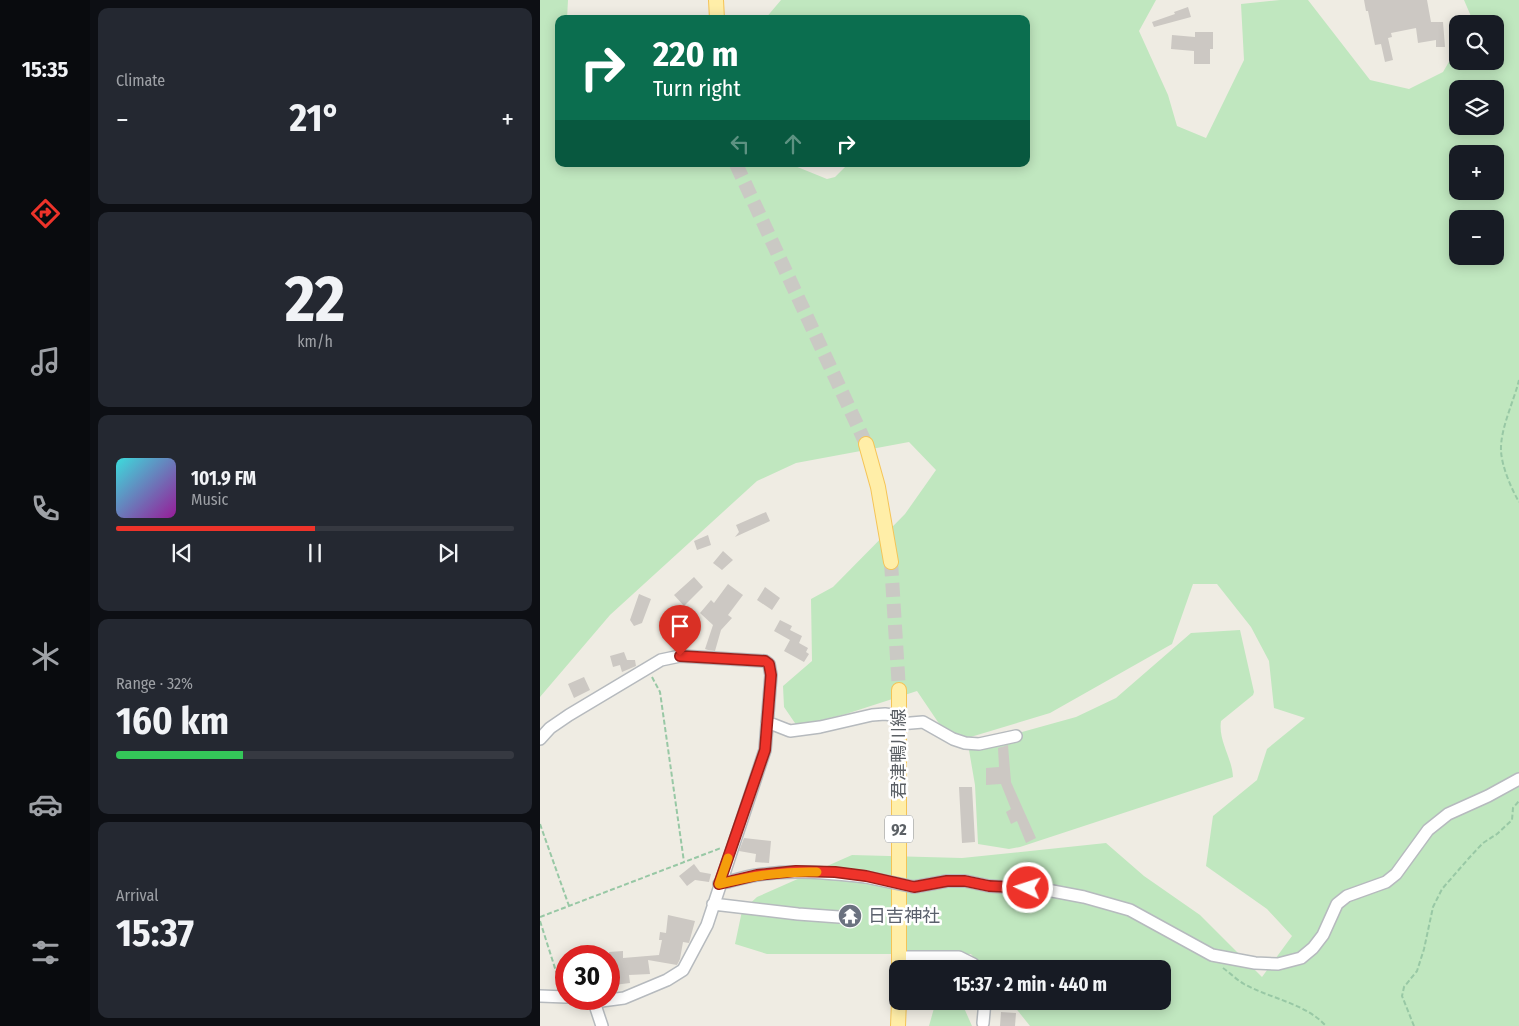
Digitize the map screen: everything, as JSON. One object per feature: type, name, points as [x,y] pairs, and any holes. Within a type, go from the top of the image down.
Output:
[{"type":"main road","points":[[716,0],[717,15]]},
{"type":"main road","points":[[866,444],[878,487],[891,562]]},
{"type":"main road","name":"君津鴨川線","points":[[899,690],[899,960]]},
{"type":"main road","points":[[898,1010],[898,1026]]},
{"type":"street","points":[[540,739],[556,724],[661,660],[680,656],[765,661],[769,664],[771,675],[765,750],[706,925],[682,970],[667,980],[620,998]]},
{"type":"street","points":[[767,722],[790,731],[884,714],[899,720],[922,722],[953,739],[965,743],[979,744],[1016,736]]},
{"type":"street","points":[[719,884],[757,875],[796,871],[835,872],[866,876],[914,887],[947,881],[965,881],[989,886],[1047,890],[1084,897],[1130,910],[1212,955],[1254,963],[1278,964],[1301,958],[1313,948],[1323,935],[1337,904],[1347,896],[1386,882],[1396,874],[1428,830],[1448,814],[1488,796],[1519,779]]},
{"type":"street","points":[[713,904],[839,917]]},
{"type":"street","points":[[929,960],[959,957],[965,960]]},
{"type":"street","points":[[540,996],[555,996]]},
{"type":"street","points":[[594,1010],[602,1026]]},
{"type":"street","points":[[983,1023],[984,1010]]},
{"type":"path","points":[[1519,380],[1505,429],[1501,451],[1511,487],[1519,502]]},
{"type":"path","points":[[647,669],[660,692],[684,862]]},
{"type":"path","points":[[1414,1026],[1402,996],[1404,987],[1417,971],[1433,907],[1442,889],[1468,858],[1483,843],[1497,834],[1512,820],[1512,808],[1519,801]]},
{"type":"path","points":[[540,824],[569,906]]},
{"type":"path","points":[[540,917],[733,844]]},
{"type":"path","points":[[540,921],[555,966]]},
{"type":"path","points":[[1212,955],[1222,967],[1244,984],[1307,1011],[1326,1026]]},
{"type":"green space","points":[[540,0],[568,0],[567,15],[555,15],[555,167],[797,167],[827,179],[835,177],[845,167],[1030,167],[1030,15],[768,15],[781,0],[1156,0],[1139,31],[1168,95],[1177,126],[1206,138],[1244,60],[1241,4],[1280,0],[1308,0],[1370,80],[1409,89],[1443,72],[1449,62],[1449,70],[1504,70],[1504,15],[1470,15],[1464,0],[1519,0],[1519,1026],[1030,1026],[1017,1010],[1171,1010],[1171,960],[976,960],[971,954],[767,954],[735,944],[742,911],[757,897],[852,855],[962,858],[1106,843],[1144,876],[1200,915],[1262,977],[1292,936],[1267,909],[1206,866],[1213,816],[1257,780],[1267,749],[1305,718],[1274,708],[1269,661],[1251,627],[1217,584],[1193,584],[1172,644],[1050,713],[964,739],[942,728],[917,691],[846,714],[797,726],[784,707],[783,686],[812,661],[811,599],[833,587],[905,514],[936,470],[909,442],[796,463],[757,481],[610,615],[540,697]]},
{"type":"green space","points":[[1240,630],[1254,692],[1253,695],[1221,721],[1221,735],[1233,777],[1020,847],[1009,849],[978,844],[975,785],[969,750],[974,743],[1076,717],[1116,698],[1191,633]]},
{"type":"green space","points":[[933,1010],[965,1010],[972,1026],[929,1026]]},
{"type":"building","points":[[1364,0],[1427,0],[1431,22],[1443,22],[1445,47],[1436,47],[1436,40],[1418,43],[1416,28],[1391,33],[1392,37],[1388,38],[1393,60],[1385,62],[1381,44],[1375,45]]},
{"type":"building","points":[[1188,7],[1191,17],[1154,27],[1152,22]]},
{"type":"building","points":[[1195,32],[1213,32],[1213,49],[1210,49],[1210,64],[1194,64],[1194,51],[1171,49],[1172,35],[1195,37]]},
{"type":"building","points":[[766,512],[770,521],[735,537],[739,532],[736,525]]},
{"type":"building","points":[[708,535],[711,545],[697,550],[694,541]]},
{"type":"building","points":[[723,551],[733,560],[722,570],[713,563]]},
{"type":"building","points":[[694,577],[703,587],[684,606],[674,595]]},
{"type":"building","points":[[728,584],[743,595],[728,615],[732,618],[721,630],[715,651],[708,650],[705,649],[713,625],[700,613],[711,600],[714,603]]},
{"type":"building","points":[[765,587],[780,598],[772,610],[757,600]]},
{"type":"building","points":[[639,594],[651,599],[642,623],[634,626],[630,620]]},
{"type":"building","points":[[780,620],[792,626],[790,630],[802,636],[799,643],[808,648],[806,652],[809,654],[804,662],[784,651],[790,640],[774,631]]},
{"type":"building","points":[[624,652],[627,660],[635,660],[636,666],[622,672],[620,665],[613,667],[610,656]]},
{"type":"building","points":[[584,677],[590,690],[574,698],[568,684]]},
{"type":"building","points":[[1008,745],[1011,782],[1036,838],[1026,843],[1017,821],[1011,824],[1006,812],[1011,809],[1001,784],[986,785],[986,768],[999,767],[998,748]]},
{"type":"building","points":[[959,787],[972,787],[975,842],[962,843]]},
{"type":"building","points":[[744,838],[771,841],[769,863],[755,862],[756,854],[739,851]]},
{"type":"building","points":[[694,864],[700,872],[711,874],[709,882],[695,880],[687,886],[679,876]]},
{"type":"building","points":[[668,915],[695,921],[689,943],[683,942],[677,965],[648,960],[650,974],[629,975],[630,983],[620,984],[620,951],[623,951],[623,958],[659,955],[662,940],[659,940],[660,932],[666,933]]},
{"type":"building","points":[[1001,1012],[1016,1013],[1015,1026],[1000,1026]]},
{"type":"tunnel","points":[[737,167],[866,444]]},
{"type":"tunnel","points":[[891,562],[899,690]]},
{"type":"slow traffic","points":[[728,858],[719,884],[757,875],[796,871],[817,872]]},
{"type":"place","name":"日吉神社","points":[[850,916]]},
{"type":"route","points":[[680,656],[765,661],[769,664],[771,675],[765,750],[719,884],[757,875],[796,871],[835,872],[866,876],[914,887],[947,881],[965,881],[989,886],[1028,888]]}]
